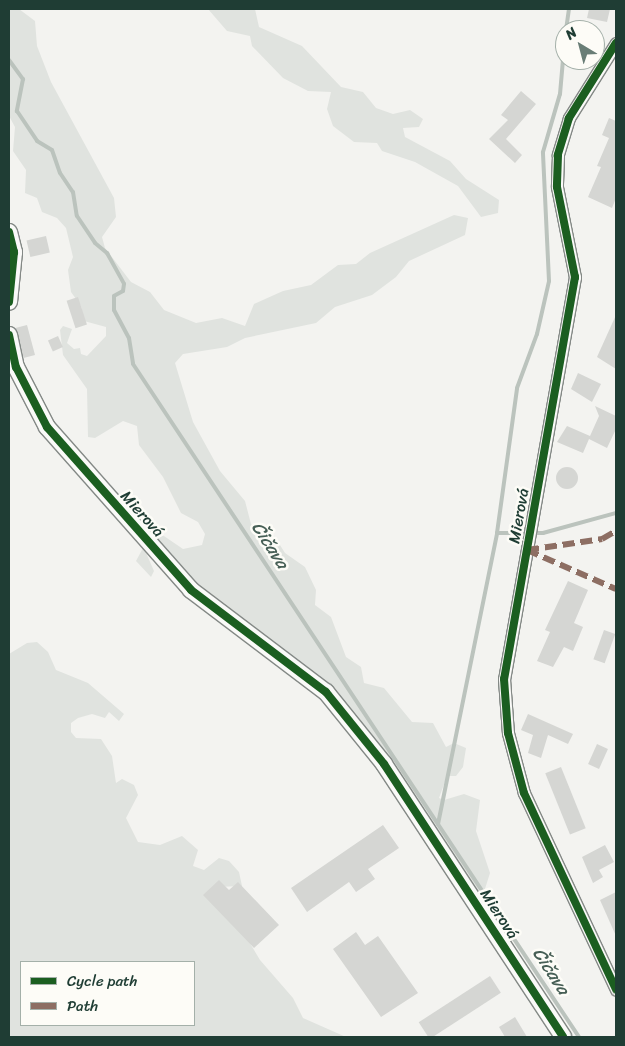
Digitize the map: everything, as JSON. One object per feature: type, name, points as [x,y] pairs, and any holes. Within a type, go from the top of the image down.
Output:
[{"type":"street","name":"Mierová","points":[[616,43],[569,118],[558,155],[557,187],[574,277],[504,678],[508,732],[524,793],[616,989]]},
{"type":"street","points":[[9,232],[14,252],[9,302]]},
{"type":"street","name":"Mierová","points":[[9,335],[16,367],[47,427],[191,590],[326,692],[384,764],[563,1037]]},
{"type":"shaded area","points":[[9,9],[19,9],[35,21],[37,46],[51,82],[114,198],[116,217],[102,237],[105,248],[131,282],[150,292],[164,310],[196,323],[222,318],[245,326],[254,304],[283,291],[311,285],[338,265],[356,264],[370,253],[454,215],[468,218],[465,235],[409,261],[396,277],[372,295],[335,307],[316,323],[245,338],[227,347],[183,354],[175,363],[193,422],[220,471],[245,501],[251,524],[273,534],[285,553],[305,567],[316,590],[315,605],[331,617],[346,657],[361,667],[364,683],[384,688],[412,722],[433,723],[446,747],[454,743],[466,748],[463,767],[456,776],[447,776],[439,798],[444,800],[464,794],[480,800],[476,831],[490,873],[484,892],[473,891],[432,822],[386,764],[353,711],[152,551],[147,555],[154,571],[151,577],[136,561],[151,533],[161,534],[183,549],[202,545],[205,534],[198,522],[181,513],[163,477],[139,445],[137,426],[123,421],[95,438],[88,437],[87,389],[63,355],[60,330],[63,326],[72,329],[67,343],[74,349],[80,348],[81,354],[87,356],[106,336],[106,327],[84,321],[81,306],[71,292],[68,270],[73,257],[66,228],[57,218],[42,212],[37,198],[25,193],[26,170],[13,151],[15,127],[9,116]]},
{"type":"shaded area","points":[[208,9],[255,9],[259,27],[302,46],[341,87],[363,92],[376,108],[393,114],[410,110],[423,119],[419,127],[403,128],[405,137],[450,161],[466,179],[499,200],[498,213],[481,217],[458,186],[415,162],[382,151],[377,143],[354,142],[333,126],[327,109],[331,92],[308,91],[283,78],[252,46],[250,36],[227,31]]},
{"type":"shaded area","points":[[37,642],[48,652],[56,670],[88,683],[124,714],[119,721],[109,712],[105,718],[92,714],[78,718],[71,723],[71,732],[76,738],[101,739],[112,756],[116,783],[122,779],[134,785],[138,795],[126,818],[138,842],[160,845],[182,836],[198,850],[193,866],[204,870],[219,858],[229,861],[239,872],[242,886],[216,887],[260,960],[293,998],[303,1018],[346,1037],[9,1037],[9,654],[27,643]]},
{"type":"building","points":[[589,9],[610,9],[607,22],[605,20],[587,18]]},
{"type":"building","points":[[521,91],[536,104],[506,139],[522,155],[515,163],[489,139],[508,120],[501,115]]},
{"type":"building","points":[[609,118],[616,121],[616,198],[612,208],[588,197],[601,167],[597,166],[609,138],[602,135]]},
{"type":"building","points":[[46,236],[50,253],[30,257],[27,240]]},
{"type":"building","points":[[78,297],[87,325],[76,328],[67,301]]},
{"type":"building","points":[[616,315],[616,369],[597,357]]},
{"type":"building","points":[[27,325],[35,355],[23,358],[15,328]]},
{"type":"building","points":[[58,336],[63,347],[53,351],[48,340]]},
{"type":"building","points":[[578,373],[601,384],[592,402],[571,389]]},
{"type":"building","points":[[595,406],[616,416],[616,429],[607,448],[589,439],[583,453],[557,442],[567,426],[590,436],[599,416]]},
{"type":"building","points":[[567,467],[575,470],[578,478],[575,486],[567,489],[559,486],[556,478],[559,470]]},
{"type":"building","points":[[568,581],[588,590],[574,623],[583,627],[573,651],[564,647],[553,667],[537,661],[550,632],[545,630]]},
{"type":"building","points":[[604,630],[615,634],[605,663],[593,659]]},
{"type":"building","points":[[528,714],[573,734],[568,744],[548,735],[541,758],[528,753],[533,735],[521,730]]},
{"type":"building","points":[[597,744],[608,749],[599,769],[588,764]]},
{"type":"building","points":[[561,767],[586,828],[570,835],[545,773]]},
{"type":"building","points":[[383,825],[399,848],[368,869],[375,879],[356,892],[349,882],[307,912],[291,888]]},
{"type":"building","points":[[605,845],[614,862],[599,870],[603,877],[593,883],[582,857]]},
{"type":"building","points":[[219,880],[229,890],[238,882],[279,925],[254,948],[203,895]]},
{"type":"building","points":[[616,892],[616,936],[600,900]]},
{"type":"building","points":[[356,932],[365,945],[378,936],[418,993],[381,1017],[333,949]]},
{"type":"building","points":[[490,976],[501,993],[433,1037],[428,1037],[419,1022]]},
{"type":"building","points":[[515,1017],[527,1037],[505,1037],[499,1027]]},
{"type":"waterway","points":[[567,20],[569,9]]},
{"type":"waterway","name":"Čičava","points":[[9,60],[23,79],[17,111],[37,141],[52,150],[60,173],[73,192],[77,216],[95,243],[107,253],[124,284],[123,291],[114,296],[114,310],[129,338],[133,364],[579,1037]]},
{"type":"waterway","points":[[438,824],[497,533],[517,388],[537,334],[549,281],[543,152],[560,94],[562,70]]},
{"type":"waterway","points":[[497,533],[543,533],[616,513]]},
{"type":"marked path","points":[[527,550],[602,539],[616,531]]},
{"type":"marked path","points":[[527,550],[616,589]]},
{"type":"cycle path","points":[[616,43],[569,118],[558,155],[557,187],[575,277],[504,679],[508,733],[524,793],[616,989]]},
{"type":"cycle path","points":[[9,232],[14,252],[9,302]]},
{"type":"cycle path","points":[[9,335],[16,367],[47,427],[191,590],[326,692],[384,764],[563,1037]]}]
